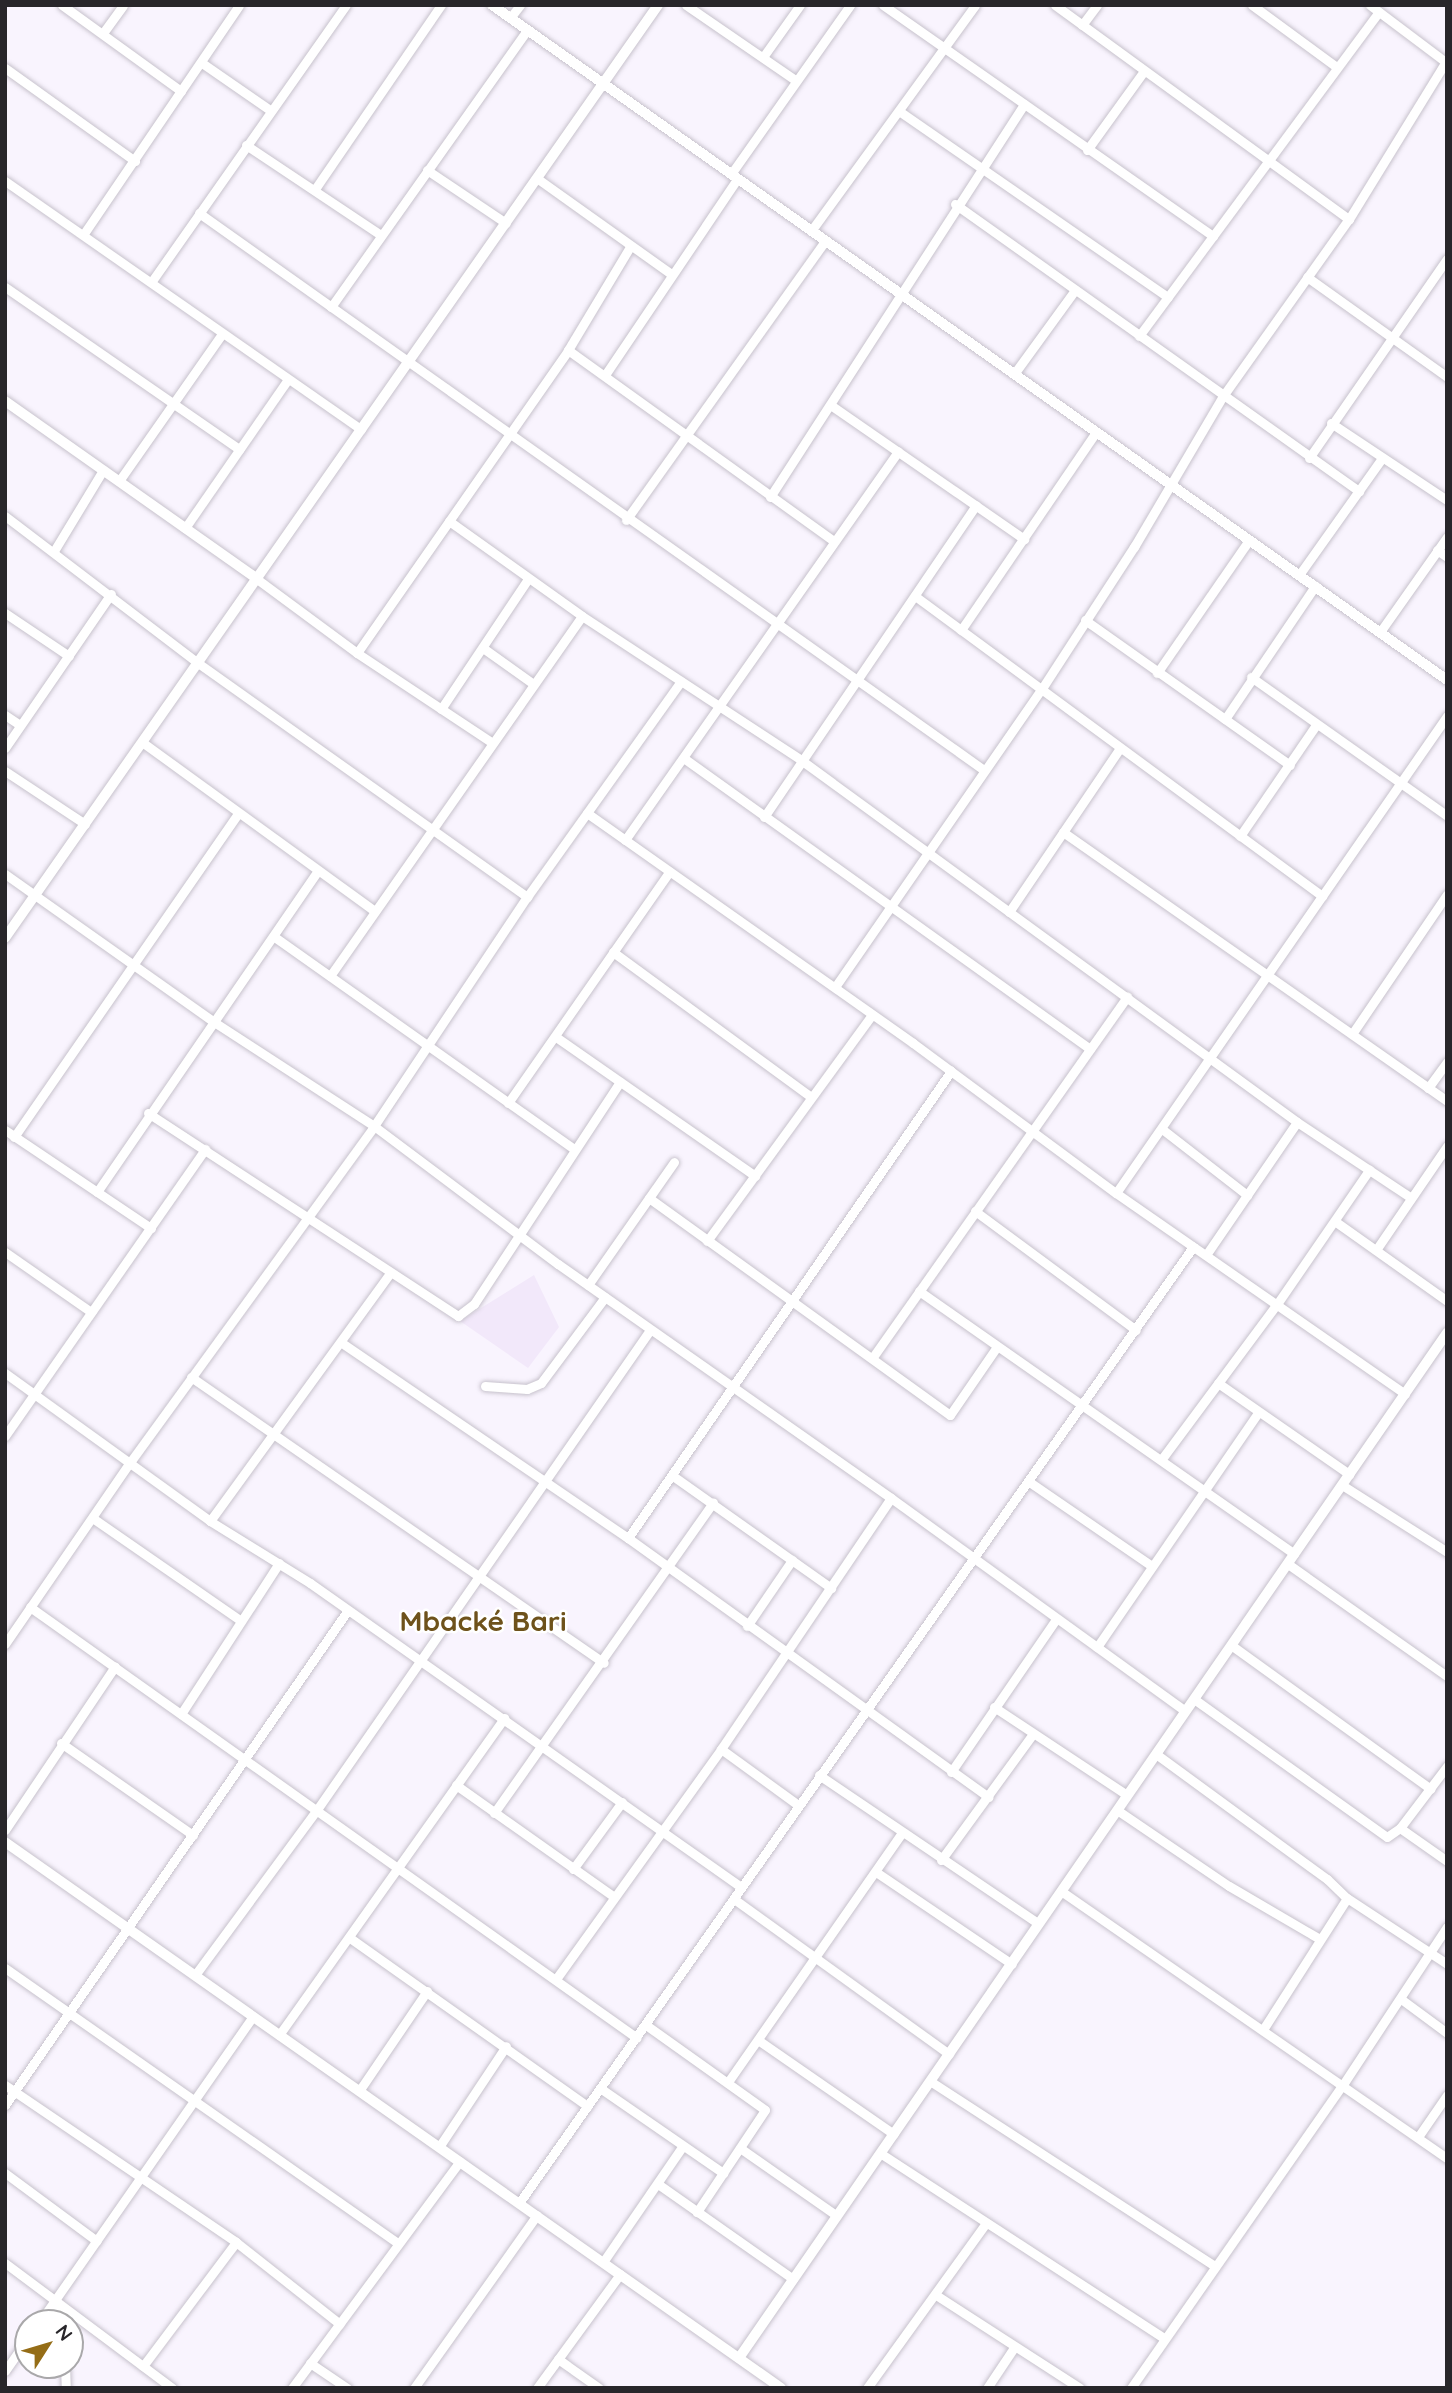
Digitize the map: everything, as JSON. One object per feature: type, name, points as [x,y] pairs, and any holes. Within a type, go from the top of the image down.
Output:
[{"type":"street","points":[[62,5],[181,91]]},
{"type":"street","points":[[103,33],[123,5]]},
{"type":"street","points":[[85,232],[239,5]]},
{"type":"street","points":[[152,281],[346,5]]},
{"type":"street","points":[[316,189],[441,5]]},
{"type":"street","points":[[492,5],[1447,680]]},
{"type":"street","points":[[510,18],[520,5]]},
{"type":"street","points":[[5,938],[658,5]]},
{"type":"street","points":[[686,5],[795,80]]},
{"type":"street","points":[[763,57],[800,5]]},
{"type":"street","points":[[605,375],[795,80],[850,5]]},
{"type":"street","points":[[883,5],[1213,236]]},
{"type":"street","points":[[811,231],[975,5]]},
{"type":"street","points":[[1055,5],[1269,158],[1349,219]]},
{"type":"street","points":[[1082,25],[1097,5]]},
{"type":"street","points":[[1252,5],[1335,66]]},
{"type":"street","points":[[835,987],[1041,690],[1134,547],[1223,396],[1349,219],[1446,61],[1370,5]]},
{"type":"street","points":[[1139,336],[1335,66],[1379,12]]},
{"type":"street","points":[[331,307],[527,30]]},
{"type":"street","points":[[202,63],[271,110]]},
{"type":"street","points":[[5,68],[135,161]]},
{"type":"street","points":[[1087,150],[1144,71]]},
{"type":"street","points":[[770,498],[832,406],[956,205],[1024,104]]},
{"type":"street","points":[[899,111],[1168,297]]},
{"type":"street","points":[[246,145],[316,189],[381,235]]},
{"type":"street","points":[[427,170],[506,223]]},
{"type":"street","points":[[538,179],[671,274]]},
{"type":"street","points":[[7,186],[85,232],[222,334],[361,429]]},
{"type":"street","points":[[956,205],[1359,491]]},
{"type":"street","points":[[199,213],[626,520],[984,769]]},
{"type":"street","points":[[626,520],[690,435],[825,241]]},
{"type":"street","points":[[356,653],[568,350],[630,247]]},
{"type":"street","points":[[1309,458],[1447,260]]},
{"type":"street","points":[[1307,278],[1447,377]]},
{"type":"street","points":[[5,287],[239,449]]},
{"type":"street","points":[[1014,374],[1075,290]]},
{"type":"street","points":[[118,481],[222,334]]},
{"type":"street","points":[[568,350],[690,435],[770,498],[834,541]]},
{"type":"street","points":[[186,528],[288,379]]},
{"type":"street","points":[[5,401],[186,528],[356,653],[491,742]]},
{"type":"street","points":[[832,406],[1024,538]]},
{"type":"street","points":[[1331,423],[1447,500]]},
{"type":"street","points":[[961,630],[1096,432]]},
{"type":"street","points":[[625,840],[722,707],[898,451]]},
{"type":"street","points":[[1299,575],[1382,458]]},
{"type":"street","points":[[54,551],[103,470]]},
{"type":"street","points":[[764,817],[855,679],[976,505]]},
{"type":"street","points":[[5,516],[111,594],[198,663],[527,897]]},
{"type":"street","points":[[449,521],[582,617],[802,760],[1297,1122],[1410,1197]]},
{"type":"street","points":[[1380,632],[1447,537]]},
{"type":"street","points":[[1157,673],[1249,540]]},
{"type":"street","points":[[1437,550],[1447,558]]},
{"type":"street","points":[[441,709],[528,579]]},
{"type":"street","points":[[1225,719],[1315,586]]},
{"type":"street","points":[[5,748],[111,594]]},
{"type":"street","points":[[915,596],[1322,896]]},
{"type":"street","points":[[5,613],[69,656]]},
{"type":"street","points":[[330,976],[532,683],[582,617]]},
{"type":"street","points":[[1086,620],[1290,765]]},
{"type":"street","points":[[483,648],[532,683]]},
{"type":"street","points":[[1251,677],[1447,816]]},
{"type":"street","points":[[5,1644],[94,1519],[131,1461],[374,1126],[527,897],[681,681]]},
{"type":"street","points":[[5,715],[20,726]]},
{"type":"street","points":[[1116,1193],[1447,716]]},
{"type":"street","points":[[1240,836],[1317,725]]},
{"type":"street","points":[[142,742],[373,910]]},
{"type":"street","points":[[1009,912],[1120,748]]},
{"type":"street","points":[[685,759],[889,908],[1090,1049]]},
{"type":"street","points":[[5,771],[85,824]]},
{"type":"street","points":[[14,1137],[238,813]]},
{"type":"street","points":[[587,813],[835,987],[1116,1193],[1405,1394]]},
{"type":"street","points":[[1063,832],[1269,973],[1447,1101]]},
{"type":"street","points":[[97,1192],[148,1113],[276,938],[318,871]]},
{"type":"street","points":[[508,1103],[669,872]]},
{"type":"street","points":[[5,874],[133,967],[374,1126],[516,1234],[891,1497],[1185,1712]]},
{"type":"street","points":[[1352,1034],[1447,894]]},
{"type":"street","points":[[276,938],[574,1149]]},
{"type":"street","points":[[613,953],[810,1096]]},
{"type":"street","points":[[873,1357],[1127,997]]},
{"type":"street","points":[[707,1241],[810,1096],[872,1015]]},
{"type":"street","points":[[555,1037],[755,1176]]},
{"type":"street","points":[[1428,1088],[1447,1062]]},
{"type":"street","points":[[628,1538],[951,1071]]},
{"type":"street","points":[[148,1113],[458,1316],[474,1304],[516,1234],[620,1082]]},
{"type":"street","points":[[1206,1255],[1297,1122]]},
{"type":"street","points":[[1162,1129],[1247,1195]]},
{"type":"street","points":[[5,1130],[151,1228]]},
{"type":"street","points":[[1376,1250],[1447,1146]]},
{"type":"street","points":[[5,1436],[205,1149]]},
{"type":"street","points":[[588,1285],[674,1162]]},
{"type":"street","points":[[1161,1460],[1278,1304],[1369,1170]]},
{"type":"street","points":[[649,1198],[950,1415],[996,1348]]},
{"type":"street","points":[[975,1211],[1136,1330]]},
{"type":"street","points":[[1335,1222],[1447,1301]]},
{"type":"street","points":[[519,2203],[1193,1247]]},
{"type":"street","points":[[5,1252],[91,1312]]},
{"type":"street","points":[[210,1521],[342,1343],[390,1273]]},
{"type":"street","points":[[919,1291],[996,1348],[1294,1554]]},
{"type":"street","points":[[485,1386],[527,1389],[541,1383],[605,1297]]},
{"type":"street","points":[[195,1975],[316,1811],[476,1576],[650,1330]]},
{"type":"street","points":[[738,2358],[1447,1334]]},
{"type":"street","points":[[342,1343],[628,1538],[667,1569],[989,1797]]},
{"type":"street","points":[[5,1373],[131,1461],[210,1521],[279,1563],[348,1610],[741,1887]]},
{"type":"street","points":[[191,1377],[604,1663]]},
{"type":"street","points":[[1218,1383],[1349,1474]]},
{"type":"street","points":[[1097,1647],[1150,1565],[1258,1413]]},
{"type":"street","points":[[673,1476],[831,1588]]},
{"type":"street","points":[[1027,1481],[1150,1565]]},
{"type":"street","points":[[1342,1485],[1447,1552]]},
{"type":"street","points":[[556,1979],[721,1749],[891,1497]]},
{"type":"street","points":[[494,1813],[604,1663],[713,1503]]},
{"type":"street","points":[[94,1519],[240,1620]]},
{"type":"street","points":[[747,1626],[792,1560]]},
{"type":"street","points":[[181,1714],[279,1563]]},
{"type":"street","points":[[1288,1564],[1447,1676]]},
{"type":"street","points":[[30,1607],[637,2038]]},
{"type":"street","points":[[5,2105],[192,1835],[248,1761],[348,1610]]},
{"type":"street","points":[[951,1772],[1056,1619]]},
{"type":"street","points":[[1231,1645],[1431,1789]]},
{"type":"street","points":[[5,1830],[115,1666]]},
{"type":"street","points":[[1194,1699],[1381,1834],[1391,1836],[1400,1828],[1447,1766]]},
{"type":"street","points":[[994,1707],[1127,1795]]},
{"type":"street","points":[[279,2035],[504,1718]]},
{"type":"street","points":[[941,1860],[1033,1734]]},
{"type":"street","points":[[61,1743],[192,1835]]},
{"type":"street","points":[[721,1749],[798,1805]]},
{"type":"street","points":[[1156,1754],[1327,1879],[1347,1898],[1447,1964]]},
{"type":"street","points":[[819,1775],[901,1833],[1038,1923]]},
{"type":"street","points":[[456,1786],[613,1896]]},
{"type":"street","points":[[573,1869],[622,1802]]},
{"type":"street","points":[[1117,1810],[1229,1886],[1318,1938]]},
{"type":"street","points":[[1400,1828],[1447,1861]]},
{"type":"street","points":[[729,2082],[818,1958],[901,1833]]},
{"type":"street","points":[[5,1842],[537,2215],[773,2385]]},
{"type":"street","points":[[876,1872],[1012,1964]]},
{"type":"street","points":[[1061,1891],[1264,2028],[1342,2086],[1447,2158]]},
{"type":"street","points":[[1264,2028],[1318,1938],[1347,1898]]},
{"type":"street","points":[[734,1899],[949,2053]]},
{"type":"street","points":[[1131,2388],[1342,2086],[1447,1927]]},
{"type":"street","points":[[350,1938],[506,2046],[587,2106]]},
{"type":"street","points":[[5,1968],[192,2103],[398,2243]]},
{"type":"street","points":[[359,2091],[427,1991]]},
{"type":"street","points":[[1401,1999],[1447,2033]]},
{"type":"street","points":[[49,2309],[253,2016]]},
{"type":"street","points":[[646,2025],[765,2110],[697,2212]]},
{"type":"street","points":[[758,2040],[894,2134]]},
{"type":"street","points":[[439,2147],[506,2046]]},
{"type":"street","points":[[930,2081],[1215,2266]]},
{"type":"street","points":[[5,2085],[236,2242],[340,2324]]},
{"type":"street","points":[[600,2088],[723,2173]]},
{"type":"street","points":[[1418,2137],[1447,2095]]},
{"type":"street","points":[[603,2262],[682,2147]]},
{"type":"street","points":[[740,2148],[837,2216]]},
{"type":"street","points":[[880,2153],[1164,2338]]},
{"type":"street","points":[[292,2388],[460,2161]]},
{"type":"street","points":[[5,2173],[97,2241]]},
{"type":"street","points":[[658,2184],[793,2279]]},
{"type":"street","points":[[414,2388],[537,2215]]},
{"type":"street","points":[[867,2388],[986,2223]]},
{"type":"street","points":[[143,2366],[236,2242]]},
{"type":"street","points":[[5,2263],[173,2388]]},
{"type":"street","points":[[537,2388],[620,2274]]},
{"type":"street","points":[[936,2295],[1080,2388]]},
{"type":"street","points":[[56,2299],[58,2309]]},
{"type":"street","points":[[987,2388],[1015,2346]]},
{"type":"street","points":[[558,2360],[599,2388]]},
{"type":"street","points":[[310,2363],[347,2388]]},
{"type":"shaded area","points":[[534,1275],[559,1327],[528,1368],[460,1321]]},
{"type":"district","name":"Mbacké Bari","points":[[483,1621]]}]
